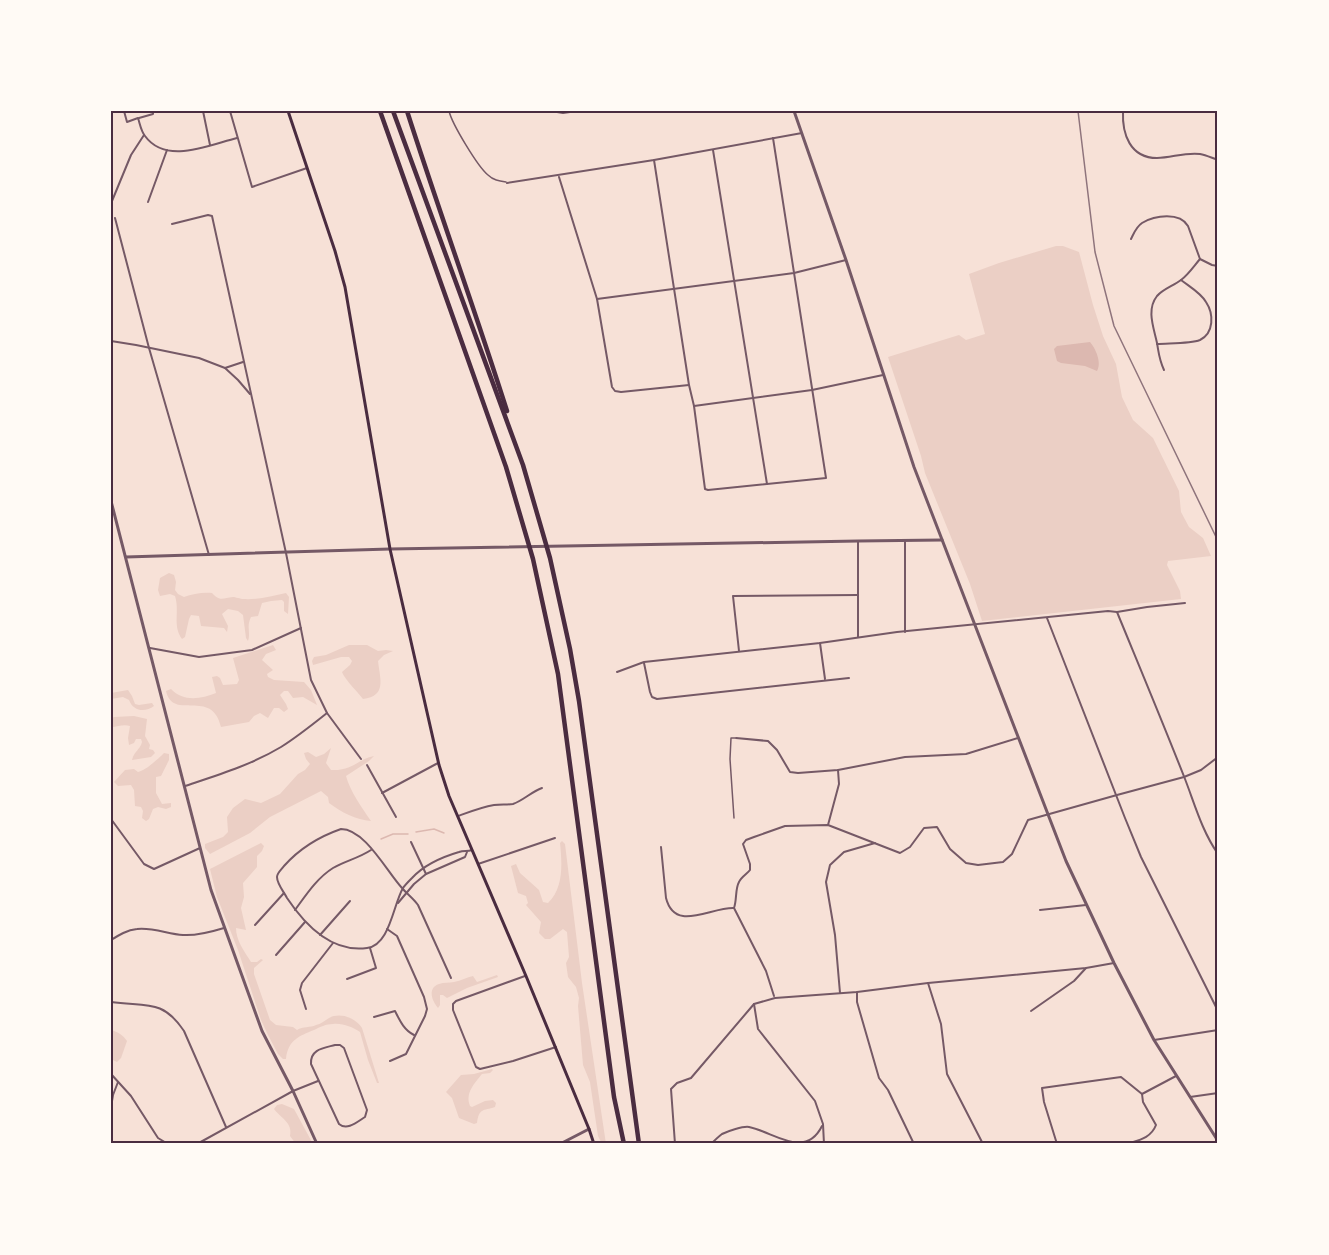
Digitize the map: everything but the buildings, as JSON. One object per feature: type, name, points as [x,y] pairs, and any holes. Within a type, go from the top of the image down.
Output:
[{"type":"highway","points":[[380,111],[506,466],[533,559],[558,674],[614,1097],[624,1144]]},
{"type":"highway","points":[[393,111],[524,465]]},
{"type":"highway","points":[[406,111],[490,356],[550,558],[579,701],[639,1144]]},
{"type":"main road","points":[[288,111],[345,287],[390,549],[438,763],[449,796],[556,1047],[594,1144]]},
{"type":"street","points":[[124,111],[127,122],[153,114],[153,111]]},
{"type":"street","points":[[203,111],[210,145]]},
{"type":"street","points":[[230,111],[252,187],[307,168]]},
{"type":"street","points":[[550,111],[563,113],[577,111]]},
{"type":"street","points":[[795,111],[911,460],[1066,861],[1114,963],[1154,1040],[1218,1141]]},
{"type":"street","points":[[1124,111],[1125,132],[1130,146],[1142,155],[1156,158],[1199,154],[1218,160]]},
{"type":"street","points":[[138,118],[144,135],[153,144],[167,150],[184,151],[237,138]]},
{"type":"street","points":[[507,183],[654,160],[802,133]]},
{"type":"street","points":[[111,202],[131,155],[144,135]]},
{"type":"street","points":[[654,160],[694,406],[705,489],[826,478],[773,138]]},
{"type":"street","points":[[148,202],[167,150]]},
{"type":"street","points":[[713,150],[767,483]]},
{"type":"street","points":[[559,175],[597,299],[612,387],[615,391],[621,392],[689,385]]},
{"type":"street","points":[[172,224],[212,216],[286,553],[311,680],[327,713],[361,759]]},
{"type":"street","points":[[1131,239],[1143,222],[1168,216],[1177,217],[1188,226],[1200,259],[1218,266]]},
{"type":"street","points":[[115,218],[149,348],[209,555]]},
{"type":"street","points":[[1164,370],[1158,357],[1152,326],[1152,306],[1163,291],[1181,280],[1200,259]]},
{"type":"street","points":[[597,299],[794,273],[846,260]]},
{"type":"street","points":[[1157,344],[1197,341],[1208,334],[1211,328],[1212,322],[1206,302],[1181,280]]},
{"type":"street","points":[[111,341],[200,358],[225,368],[251,396]]},
{"type":"street","points":[[225,368],[243,362]]},
{"type":"street","points":[[694,406],[812,390],[884,375]]},
{"type":"street","points":[[111,501],[211,891],[262,1031],[317,1144]]},
{"type":"street","points":[[905,540],[905,632]]},
{"type":"street","points":[[126,557],[390,549],[942,540]]},
{"type":"street","points":[[858,541],[858,638]]},
{"type":"street","points":[[739,651],[733,596],[858,595]]},
{"type":"street","points":[[617,672],[644,662],[1185,603]]},
{"type":"street","points":[[1117,612],[1204,830],[1218,854]]},
{"type":"street","points":[[1047,618],[1141,857],[1218,1011]]},
{"type":"street","points":[[150,648],[199,657],[252,650],[301,627]]},
{"type":"street","points":[[820,643],[825,680]]},
{"type":"street","points":[[644,662],[650,692],[657,699],[849,678]]},
{"type":"street","points":[[185,786],[254,761],[294,739],[327,713]]},
{"type":"street","points":[[736,738],[768,741],[777,750],[790,772],[798,773],[838,771],[905,757],[966,754],[1018,738]]},
{"type":"street","points":[[775,998],[766,971],[734,908],[738,883],[750,870],[743,844],[746,840],[785,826],[828,825],[900,853],[910,847],[924,828],[937,827],[950,849],[966,864],[1003,862],[1012,854],[1028,820],[1184,777],[1201,770],[1218,757]]},
{"type":"street","points":[[382,793],[438,763]]},
{"type":"street","points":[[367,765],[396,817]]},
{"type":"street","points":[[828,825],[839,784],[838,771]]},
{"type":"street","points":[[458,816],[494,805],[520,801],[532,791],[542,788]]},
{"type":"street","points":[[111,819],[144,864],[154,868],[200,848]]},
{"type":"street","points":[[451,978],[418,905],[402,889],[360,837],[347,829],[334,831],[307,844],[295,854],[277,877],[295,910],[320,935],[341,946],[370,948],[379,942],[387,929],[402,889],[411,878],[438,860],[462,850],[467,852],[472,850]]},
{"type":"street","points":[[478,864],[555,838]]},
{"type":"street","points":[[411,842],[426,874]]},
{"type":"street","points":[[840,993],[835,935],[826,882],[830,865],[844,852],[874,843]]},
{"type":"street","points":[[661,847],[666,898],[672,911],[686,917],[734,908]]},
{"type":"street","points":[[295,910],[320,878],[333,868],[363,856],[371,850]]},
{"type":"street","points":[[396,905],[426,874],[465,857],[467,852]]},
{"type":"street","points":[[255,925],[284,893]]},
{"type":"street","points":[[320,935],[350,901]]},
{"type":"street","points":[[1040,910],[1086,905]]},
{"type":"street","points":[[276,956],[305,922]]},
{"type":"street","points":[[111,940],[136,929],[195,935],[224,928]]},
{"type":"street","points":[[387,929],[397,936],[426,1004],[425,1016],[406,1054],[390,1061]]},
{"type":"street","points":[[306,1009],[300,990],[302,983],[333,943]]},
{"type":"street","points":[[347,979],[376,968],[370,948]]},
{"type":"street","points":[[675,1144],[671,1089],[677,1083],[691,1077],[754,1004],[775,998],[857,992],[1086,968],[1114,963]]},
{"type":"street","points":[[1031,1011],[1074,981],[1086,968]]},
{"type":"street","points":[[526,976],[453,1004],[453,1010],[476,1067],[480,1069],[513,1061],[556,1047]]},
{"type":"street","points":[[928,983],[941,1024],[947,1074],[982,1144]]},
{"type":"street","points":[[857,992],[857,1002],[879,1078],[888,1090],[914,1144]]},
{"type":"street","points":[[111,1002],[149,1005],[168,1012],[175,1018],[184,1031],[226,1127]]},
{"type":"street","points":[[754,1004],[758,1029],[815,1101],[823,1124],[824,1144]]},
{"type":"street","points":[[374,1017],[395,1011],[402,1025],[415,1036]]},
{"type":"street","points":[[1154,1040],[1218,1030]]},
{"type":"street","points":[[335,1044],[340,1045],[344,1048],[367,1110],[365,1117],[347,1127],[339,1124],[318,1081],[311,1064],[313,1054],[335,1044]]},
{"type":"street","points":[[111,1074],[131,1096],[158,1138],[168,1144]]},
{"type":"street","points":[[1143,1094],[1176,1076]]},
{"type":"street","points":[[1058,1144],[1044,1102],[1042,1088],[1121,1077],[1143,1094]]},
{"type":"street","points":[[196,1144],[293,1091],[318,1081]]},
{"type":"street","points":[[111,1107],[118,1083]]},
{"type":"street","points":[[1190,1097],[1218,1093]]},
{"type":"street","points":[[1127,1144],[1153,1133],[1156,1125],[1143,1102],[1143,1094]]},
{"type":"street","points":[[711,1144],[722,1134],[747,1126],[785,1141],[800,1143],[814,1138],[823,1124]]},
{"type":"street","points":[[560,1144],[589,1129]]},
{"type":"lane","points":[[449,111],[461,137],[488,175],[497,181],[507,183]]},
{"type":"lane","points":[[734,818],[729,759],[731,738],[736,738]]},
{"type":"shaded area","points":[[1056,246],[1079,252],[1103,336],[1116,364],[1122,397],[1133,420],[1153,438],[1179,491],[1181,512],[1189,527],[1203,538],[1211,556],[1168,561],[1167,565],[1180,591],[1181,599],[982,621],[970,584],[925,473],[888,357],[959,335],[966,340],[985,334],[969,274]]},
{"type":"shaded area","points":[[1090,342],[1098,356],[1097,371],[1085,366],[1057,361],[1054,349],[1057,346]]},
{"type":"shaded area","points":[[169,573],[174,575],[175,590],[184,597],[212,593],[224,599],[233,597],[248,599],[286,593],[289,597],[288,614],[284,611],[282,600],[262,603],[258,616],[251,617],[248,641],[243,615],[238,611],[228,609],[222,614],[228,626],[227,632],[224,628],[201,626],[199,616],[191,615],[185,637],[182,639],[177,629],[175,596],[170,594],[160,596],[158,590],[160,578]]},
{"type":"shaded area","points":[[273,645],[276,650],[266,654],[262,660],[273,670],[267,674],[268,677],[274,680],[304,682],[311,690],[317,705],[303,697],[293,698],[288,691],[284,691],[280,695],[288,709],[284,712],[279,708],[274,708],[268,718],[260,713],[249,722],[221,727],[216,715],[210,709],[176,704],[170,700],[166,691],[171,689],[187,698],[204,697],[216,693],[212,677],[220,678],[223,685],[237,684],[239,680],[233,658]]},
{"type":"shaded area","points":[[349,645],[367,645],[378,651],[393,651],[378,661],[380,686],[376,694],[371,697],[363,699],[342,672],[352,661],[349,657],[313,665],[314,657],[326,655]]},
{"type":"shaded area","points":[[128,690],[135,704],[152,703],[154,706],[147,710],[140,710],[133,707],[129,700],[123,697],[111,699],[111,693]]},
{"type":"shaded area","points":[[134,716],[147,719],[145,736],[150,745],[149,749],[155,753],[151,757],[132,760],[141,745],[141,739],[136,739],[129,745],[130,726],[111,727],[111,719],[114,717]]},
{"type":"shaded area","points":[[331,748],[326,763],[331,770],[344,769],[374,756],[346,776],[353,793],[371,821],[354,817],[329,803],[328,797],[321,791],[270,817],[250,833],[210,854],[205,844],[223,837],[228,832],[227,817],[233,808],[245,799],[261,803],[280,794],[310,764],[304,753],[308,752],[316,757]]},
{"type":"shaded area","points":[[164,753],[169,754],[169,760],[161,776],[156,777],[156,793],[162,804],[171,803],[171,807],[153,809],[146,821],[142,818],[141,807],[135,806],[134,790],[131,785],[118,786],[114,782],[125,770],[141,771]]},
{"type":"shaded area","points":[[562,841],[565,844],[582,983],[606,1144],[602,1144],[598,1136],[590,1082],[583,1065],[579,998],[576,987],[568,977],[566,963],[569,957],[567,932],[563,929],[550,939],[545,939],[539,933],[541,922],[526,905],[528,903],[526,896],[518,893],[511,866],[516,864],[520,873],[539,890],[543,902],[548,903],[559,883],[560,843]]},
{"type":"shaded area","points":[[261,843],[264,846],[257,856],[257,867],[243,883],[244,897],[241,908],[246,930],[236,928],[236,932],[251,962],[263,960],[254,968],[254,974],[270,1020],[276,1025],[293,1027],[297,1030],[318,1025],[333,1016],[352,1019],[362,1028],[379,1083],[377,1083],[368,1060],[360,1032],[351,1027],[340,1024],[328,1025],[304,1034],[289,1047],[286,1059],[278,1054],[268,1035],[217,897],[210,869]]},
{"type":"shaded area","points":[[497,975],[498,977],[447,998],[440,995],[438,1008],[434,1002],[433,988],[439,984],[473,976],[477,982]]},
{"type":"shaded area","points":[[111,1030],[120,1034],[127,1041],[121,1058],[117,1062],[111,1059]]},
{"type":"shaded area","points":[[492,1069],[490,1073],[482,1074],[473,1085],[469,1093],[469,1101],[472,1107],[493,1100],[496,1103],[495,1107],[482,1111],[477,1123],[474,1124],[459,1118],[452,1098],[446,1092],[461,1075]]},
{"type":"shaded area","points":[[282,1104],[294,1109],[313,1144],[296,1144],[290,1136],[288,1124],[274,1109],[277,1105]]},
{"type":"waterway","points":[[416,832],[434,829],[444,833]]},
{"type":"waterway","points":[[381,839],[393,834],[408,834]]},
{"type":"railway","points":[[1078,111],[1095,252],[1114,326],[1218,541]]}]
